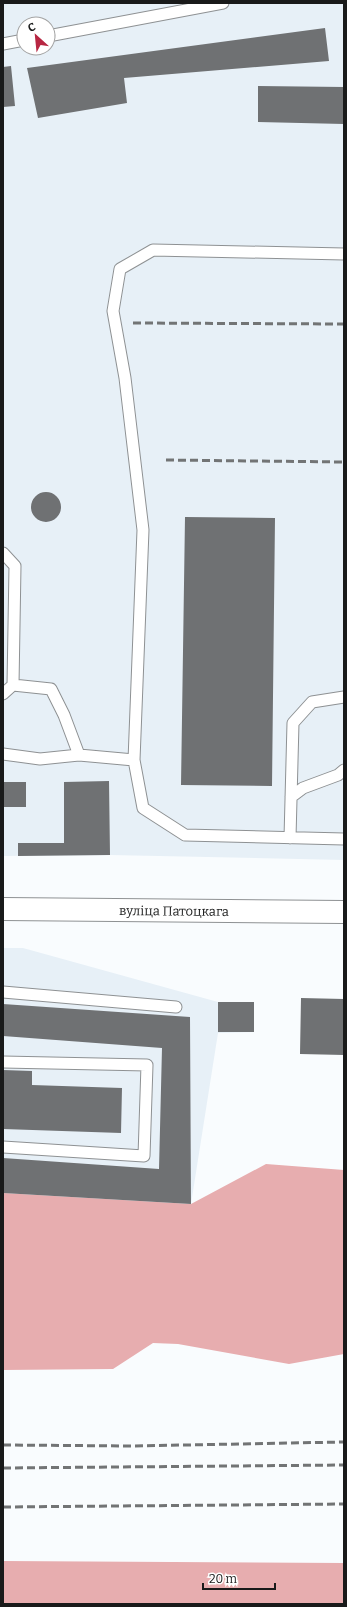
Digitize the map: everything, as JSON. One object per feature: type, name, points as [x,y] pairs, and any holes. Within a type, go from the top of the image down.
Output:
[{"type":"street","name":"вуліца Патоцкага","points":[[3,910],[344,912]]},
{"type":"lane","points":[[56,34],[223,3]]},
{"type":"lane","points":[[3,44],[16,42]]},
{"type":"lane","points":[[344,254],[153,250],[120,268],[113,311],[125,378],[143,530],[134,760],[143,808],[185,835],[344,839]]},
{"type":"lane","points":[[3,553],[15,566],[13,685],[3,694]]},
{"type":"lane","points":[[13,685],[51,689],[64,715],[79,755]]},
{"type":"lane","points":[[290,838],[293,723],[312,702],[344,697]]},
{"type":"lane","points":[[3,754],[40,759],[79,755],[134,760]]},
{"type":"lane","points":[[291,797],[303,788],[338,775],[344,770]]},
{"type":"lane","points":[[3,992],[176,1007]]},
{"type":"lane","points":[[3,1062],[147,1065],[144,1156],[3,1147]]},
{"type":"shaded area","points":[[3,3],[344,3],[344,860],[110,855],[3,856]]},
{"type":"shaded area","points":[[3,948],[23,948],[218,1002],[254,1002],[254,1032],[218,1033],[191,1204],[3,1193]]},
{"type":"shaded area","points":[[266,1164],[344,1170],[344,1354],[289,1364],[178,1344],[153,1343],[113,1369],[3,1370],[3,1193],[191,1204]]},
{"type":"shaded area","points":[[3,1561],[344,1563],[344,1604],[3,1604]]},
{"type":"building","points":[[325,28],[329,61],[124,78],[127,103],[38,118],[27,68]]},
{"type":"building","points":[[11,66],[15,106],[3,107],[3,67]]},
{"type":"building","points":[[258,86],[344,87],[344,124],[258,122]]},
{"type":"building","points":[[46,492],[57,496],[61,507],[57,518],[46,522],[35,518],[31,507],[35,496]]},
{"type":"building","points":[[185,517],[275,518],[272,786],[181,785]]},
{"type":"building","points":[[109,781],[110,855],[18,856],[18,843],[64,843],[64,782]]},
{"type":"building","points":[[3,782],[26,782],[26,807],[3,807]]},
{"type":"building","points":[[301,998],[344,999],[344,1055],[300,1054]]},
{"type":"building","points":[[218,1002],[254,1002],[254,1032],[218,1032]]},
{"type":"building","points":[[3,1004],[190,1017],[191,1204],[3,1193],[3,1158],[159,1169],[162,1048],[3,1036]]},
{"type":"building","points":[[3,1070],[32,1071],[32,1085],[122,1088],[121,1133],[3,1129]]},
{"type":"railway","points":[[133,323],[344,324]]},
{"type":"railway","points":[[166,460],[344,462]]},
{"type":"railway","points":[[3,1445],[132,1446],[344,1442]]},
{"type":"railway","points":[[3,1468],[344,1465]]},
{"type":"railway","points":[[3,1507],[344,1504]]}]
